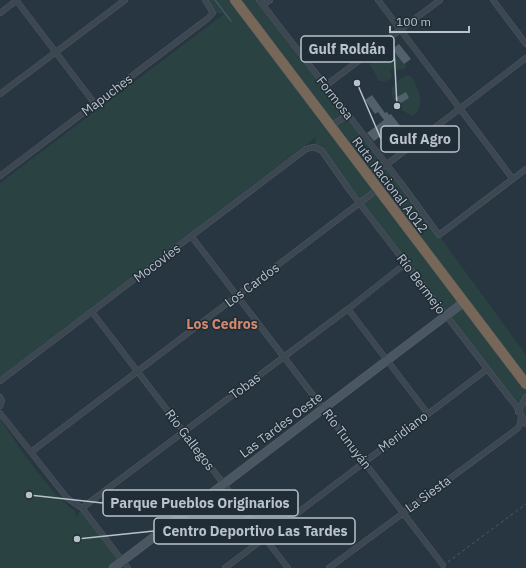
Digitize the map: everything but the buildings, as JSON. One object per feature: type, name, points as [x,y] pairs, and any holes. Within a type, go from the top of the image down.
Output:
[{"type":"highway","name":"Ruta Nacional A012","points":[[235,0],[526,384]]},
{"type":"street","points":[[0,13],[17,0],[95,104]]},
{"type":"street","points":[[0,94],[124,0]]},
{"type":"street","name":"Mapuches","points":[[0,176],[207,19],[213,13],[205,0]]},
{"type":"street","points":[[261,3],[270,0]]},
{"type":"street","points":[[378,0],[513,179],[526,169]]},
{"type":"street","points":[[325,86],[440,0]]},
{"type":"street","points":[[493,0],[526,44]]},
{"type":"street","name":"Formosa","points":[[261,3],[439,235],[513,179]]},
{"type":"street","points":[[368,176],[386,165],[526,58]]},
{"type":"street","points":[[330,126],[348,115]]},
{"type":"street","name":"Río Bermejo","points":[[314,147],[322,151],[359,203],[486,370],[516,406],[519,414],[526,424]]},
{"type":"street","name":"Mocovíes","points":[[0,381],[192,237],[306,149],[314,147]]},
{"type":"street","name":"Los Cardos","points":[[31,452],[378,189]]},
{"type":"street","name":"Río Tunuyán","points":[[192,237],[238,295],[443,565]]},
{"type":"street","name":"Tobas","points":[[82,508],[348,309],[406,263]]},
{"type":"street","name":"Las Tardes Oeste","points":[[113,568],[223,483],[464,302]]},
{"type":"street","points":[[348,309],[428,414]]},
{"type":"street","name":"Rio Gallegos","points":[[92,312],[288,568]]},
{"type":"street","name":"Meridiano","points":[[225,568],[486,370]]},
{"type":"street","points":[[0,397],[2,401],[0,406]]},
{"type":"street","name":"La Siesta","points":[[329,568],[518,428],[520,424],[519,414],[526,398]]},
{"type":"street","points":[[0,413],[67,498],[82,508],[128,568]]},
{"type":"path","points":[[443,565],[526,504]]},
{"type":"green space","points":[[205,0],[259,0],[401,183],[526,355],[526,424],[516,406],[322,151],[314,147],[316,137],[0,377],[0,183],[224,14],[213,13]]},
{"type":"green space","points":[[391,47],[407,66],[405,69],[397,70],[394,68],[390,70],[392,77],[387,81],[376,80],[378,78],[369,64]]},
{"type":"green space","points":[[406,75],[411,76],[420,96],[420,107],[413,116],[398,106],[392,93],[394,85]]},
{"type":"green space","points":[[0,419],[45,481],[65,503],[75,511],[76,518],[82,508],[122,561],[113,568],[0,568]]},
{"type":"waterway","points":[[215,0],[231,21]]},
{"type":"place","name":"Gulf Agro","points":[[357,83]]},
{"type":"place","name":"Gulf Roldán","points":[[397,106]]},
{"type":"place","name":"Parque Pueblos Originarios","points":[[29,495]]},
{"type":"place","name":"Centro Deportivo Las Tardes","points":[[77,539]]},
{"type":"district","name":"Los Cedros","points":[[222,324]]}]
